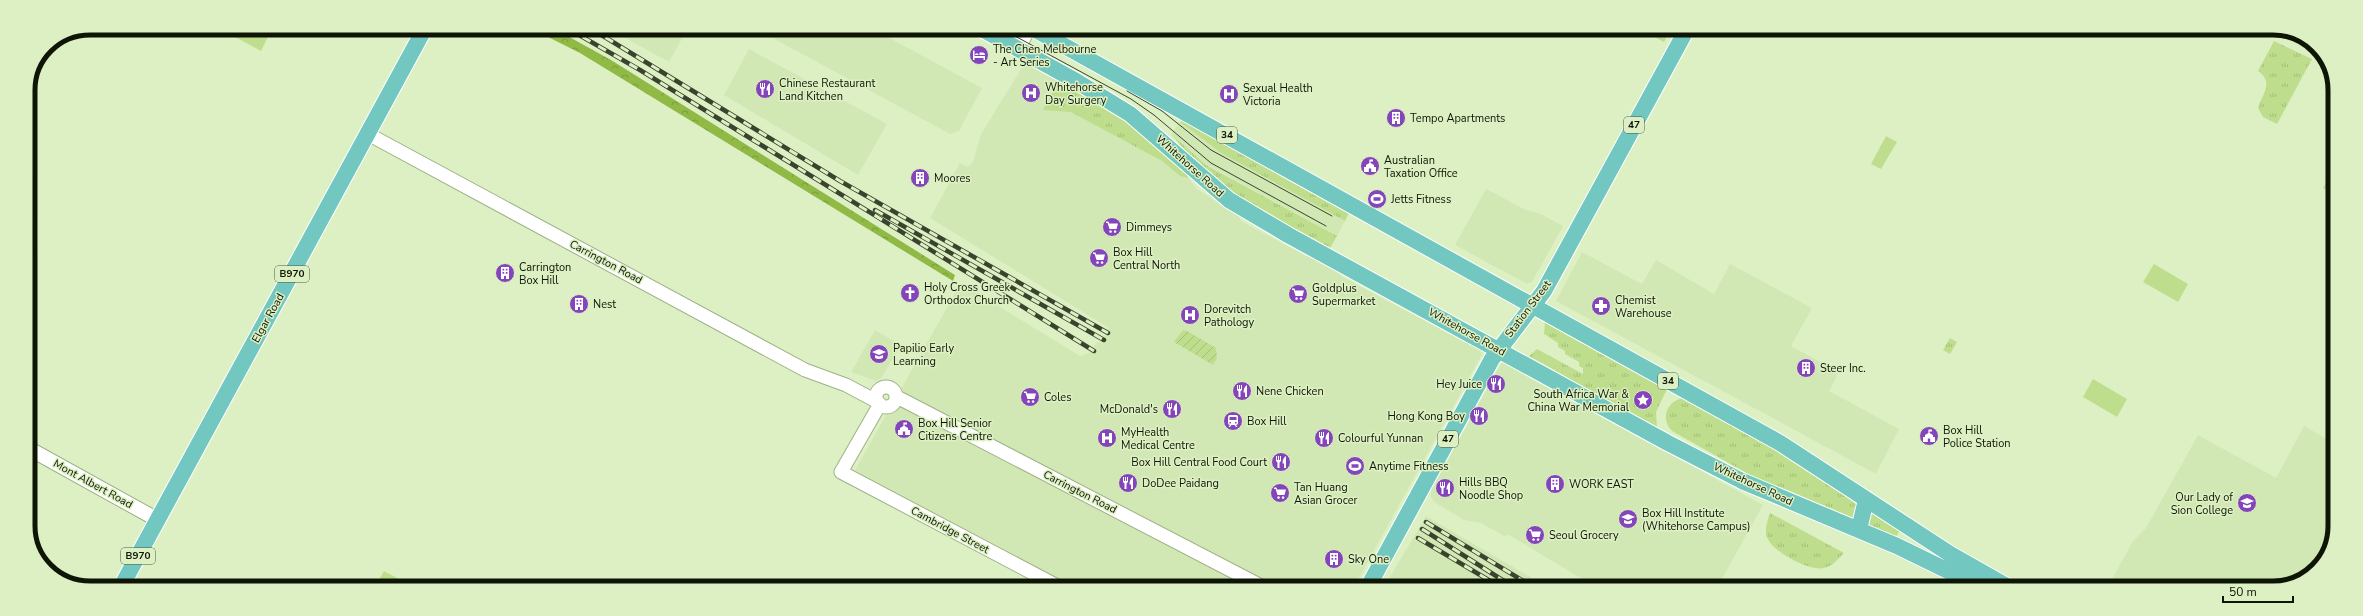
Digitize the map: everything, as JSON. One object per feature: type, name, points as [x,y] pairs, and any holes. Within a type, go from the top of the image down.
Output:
[{"type":"main road","name":"Elgar Road","points":[[124,581],[421,35]]},
{"type":"main road","name":"Whitehorse Road","points":[[993,35],[1097,93],[1130,114],[1162,140],[1213,188],[1245,211],[1668,443],[1742,481],[1859,529],[1968,581]]},
{"type":"main road","name":"34","points":[[1047,35],[1780,443],[1950,554],[1998,581]]},
{"type":"main road","name":"Station Street","points":[[1372,581],[1498,350],[1544,291],[1684,35]]},
{"type":"main road","name":"Mont Albert Road","points":[[35,452],[158,520]]},
{"type":"main road","points":[[1859,529],[1866,500]]},
{"type":"street","points":[[1018,49],[1025,35]]},
{"type":"street","name":"Carrington Road","points":[[368,134],[805,370],[879,398],[891,388],[896,393],[897,397],[1251,581]]},
{"type":"street","name":"Cambridge Street","points":[[879,398],[841,472],[1048,581]]},
{"type":"shaded area","points":[[620,35],[684,35],[669,62]]},
{"type":"shaded area","points":[[767,35],[884,35],[982,88],[959,131],[950,134]]},
{"type":"shaded area","points":[[749,49],[887,124],[858,175],[724,95]]},
{"type":"shaded area","points":[[1029,64],[1081,89],[1184,171],[1197,189],[1239,216],[1241,221],[1306,256],[1310,255],[1341,272],[1341,276],[1470,345],[1475,344],[1480,347],[1482,353],[1480,358],[1357,581],[1061,581],[855,470],[961,283],[1080,356],[1091,352],[1096,343],[1102,341],[1109,328],[930,218],[960,163],[968,167],[973,162],[981,134],[1021,69]]},
{"type":"shaded area","points":[[1180,122],[1221,153],[1345,221],[1337,236],[1199,160],[1171,134]]},
{"type":"shaded area","points":[[1486,189],[1524,209],[1541,214],[1563,226],[1532,282],[1527,284],[1455,245]]},
{"type":"shaded area","points":[[1582,252],[1642,284],[1656,260],[1714,294],[1730,264],[1812,308],[1791,346],[1839,372],[1829,391],[1899,429],[1876,474],[1556,301]]},
{"type":"shaded area","name":"Papilio Early Learning","points":[[875,330],[901,345],[882,377],[876,381],[851,372]]},
{"type":"shaded area","points":[[1502,362],[1763,505],[1721,581],[1585,581],[1509,535],[1504,536],[1481,523],[1464,520],[1434,502],[1431,497],[1431,490]]},
{"type":"shaded area","name":"Our Lady of Sion College","points":[[2304,426],[2328,440],[2327,537],[2321,554],[2317,560],[2301,574],[2284,580],[2273,581],[2111,581],[2133,541],[2146,528],[2198,435],[2276,478]]},
{"type":"shaded area","points":[[1426,516],[1537,581],[1388,581]]},
{"type":"green space","points":[[231,35],[269,35],[261,51]]},
{"type":"green space","points":[[544,35],[566,35],[611,60],[955,275],[953,281],[580,53]]},
{"type":"green space","points":[[1651,35],[1668,35],[1664,42]]},
{"type":"green space","points":[[2274,41],[2312,59],[2277,124],[2263,117],[2258,108],[2266,88],[2266,84],[2263,75],[2258,71]]},
{"type":"green space","points":[[1061,78],[1116,111],[1187,174],[1188,178],[1180,176],[1162,161],[1071,112],[1043,110]]},
{"type":"green space","points":[[1183,117],[1349,213],[1345,221],[1221,153],[1180,122]]},
{"type":"green space","points":[[1171,134],[1206,165],[1337,236],[1330,248],[1229,193],[1200,168]]},
{"type":"green space","points":[[1886,136],[1897,142],[1881,169],[1871,164]]},
{"type":"green space","points":[[2328,165],[2328,189],[2323,189],[2327,180],[2326,166]]},
{"type":"green space","points":[[2154,264],[2188,284],[2178,302],[2143,282]]},
{"type":"green space","points":[[1545,322],[1667,389],[1656,412],[1657,428],[1624,411],[1529,356],[1537,349],[1583,374],[1583,368],[1579,366],[1579,362],[1565,354],[1565,351],[1558,347],[1558,343],[1544,334]]},
{"type":"green space","points":[[1183,330],[1216,348],[1217,358],[1213,365],[1174,342]]},
{"type":"green space","points":[[1950,338],[1957,342],[1950,354],[1943,350]]},
{"type":"green space","points":[[2093,379],[2127,399],[2117,417],[2083,397]]},
{"type":"green space","points":[[1685,398],[1801,463],[1857,505],[1854,518],[1757,479],[1672,431],[1666,420],[1667,410],[1674,402]]},
{"type":"green space","points":[[1870,511],[1900,529],[1895,539],[1866,527]]},
{"type":"green space","points":[[1770,513],[1844,553],[1833,564],[1824,568],[1810,567],[1801,564],[1783,554],[1770,543],[1766,534],[1766,528]]},
{"type":"green space","points":[[384,571],[403,581],[378,581]]},
{"type":"tram line","points":[[1013,35],[1131,99],[1154,115],[1211,163],[1326,226]]},
{"type":"tram line","points":[[1127,91],[1162,111],[1211,150],[1332,216]]},
{"type":"railway","points":[[579,35],[640,70],[1094,351]]},
{"type":"railway","points":[[601,35],[840,181],[1108,333]]},
{"type":"railway","points":[[875,210],[1104,340]]},
{"type":"railway","points":[[1426,522],[1523,581]]},
{"type":"railway","points":[[1422,529],[1504,581]]},
{"type":"railway","points":[[1418,538],[1490,581]]},
{"type":"place","name":"The Chen Melbourne - Art Series","points":[[979,55]]},
{"type":"place","name":"Chinese Restaurant Land Kitchen","points":[[765,89]]},
{"type":"place","name":"Whitehorse Day Surgery","points":[[1031,93]]},
{"type":"place","name":"Sexual Health Victoria","points":[[1229,94]]},
{"type":"place","name":"Tempo Apartments","points":[[1396,118]]},
{"type":"place","name":"Australian Taxation Office","points":[[1370,166]]},
{"type":"place","name":"Moores","points":[[920,178]]},
{"type":"place","name":"Jetts Fitness","points":[[1377,199]]},
{"type":"place","name":"Dimmeys","points":[[1112,227]]},
{"type":"place","name":"Box Hill Central North","points":[[1099,258]]},
{"type":"place","name":"Carrington Box Hill","points":[[505,273]]},
{"type":"place","name":"Holy Cross Greek Orthodox Church","points":[[910,293]]},
{"type":"place","name":"Goldplus Supermarket","points":[[1298,294]]},
{"type":"place","name":"Nest","points":[[579,304]]},
{"type":"place","name":"Chemist Warehouse","points":[[1601,306]]},
{"type":"place","name":"Dorevitch Pathology","points":[[1190,315]]},
{"type":"place","name":"Papilio Early Learning","points":[[879,354]]},
{"type":"place","name":"Steer Inc.","points":[[1806,368]]},
{"type":"place","name":"Hey Juice","points":[[1496,384]]},
{"type":"place","name":"Nene Chicken","points":[[1242,391]]},
{"type":"place","name":"Coles","points":[[1030,397]]},
{"type":"place","name":"South Africa War & China War Memorial","points":[[1643,400]]},
{"type":"place","name":"McDonald's","points":[[1172,409]]},
{"type":"place","name":"Hong Kong Boy","points":[[1479,416]]},
{"type":"place","name":"Box Hill","points":[[1233,421]]},
{"type":"place","name":"Box Hill Senior Citizens Centre","points":[[904,429]]},
{"type":"place","name":"Box Hill Police Station","points":[[1929,436]]},
{"type":"place","name":"MyHealth Medical Centre","points":[[1107,438]]},
{"type":"place","name":"Colourful Yunnan","points":[[1324,438]]},
{"type":"place","name":"Box Hill Central Food Court","points":[[1281,462]]},
{"type":"place","name":"Anytime Fitness","points":[[1355,466]]},
{"type":"place","name":"DoDee Paidang","points":[[1128,483]]},
{"type":"place","name":"WORK EAST","points":[[1555,484]]},
{"type":"place","name":"Hills BBQ Noodle Shop","points":[[1445,488]]},
{"type":"place","name":"Tan Huang Asian Grocer","points":[[1280,493]]},
{"type":"place","name":"Our Lady of Sion College","points":[[2247,503]]},
{"type":"place","name":"Box Hill Institute (Whitehorse Campus)","points":[[1628,519]]},
{"type":"place","name":"Seoul Grocery","points":[[1535,535]]},
{"type":"place","name":"Sky One","points":[[1334,559]]}]
